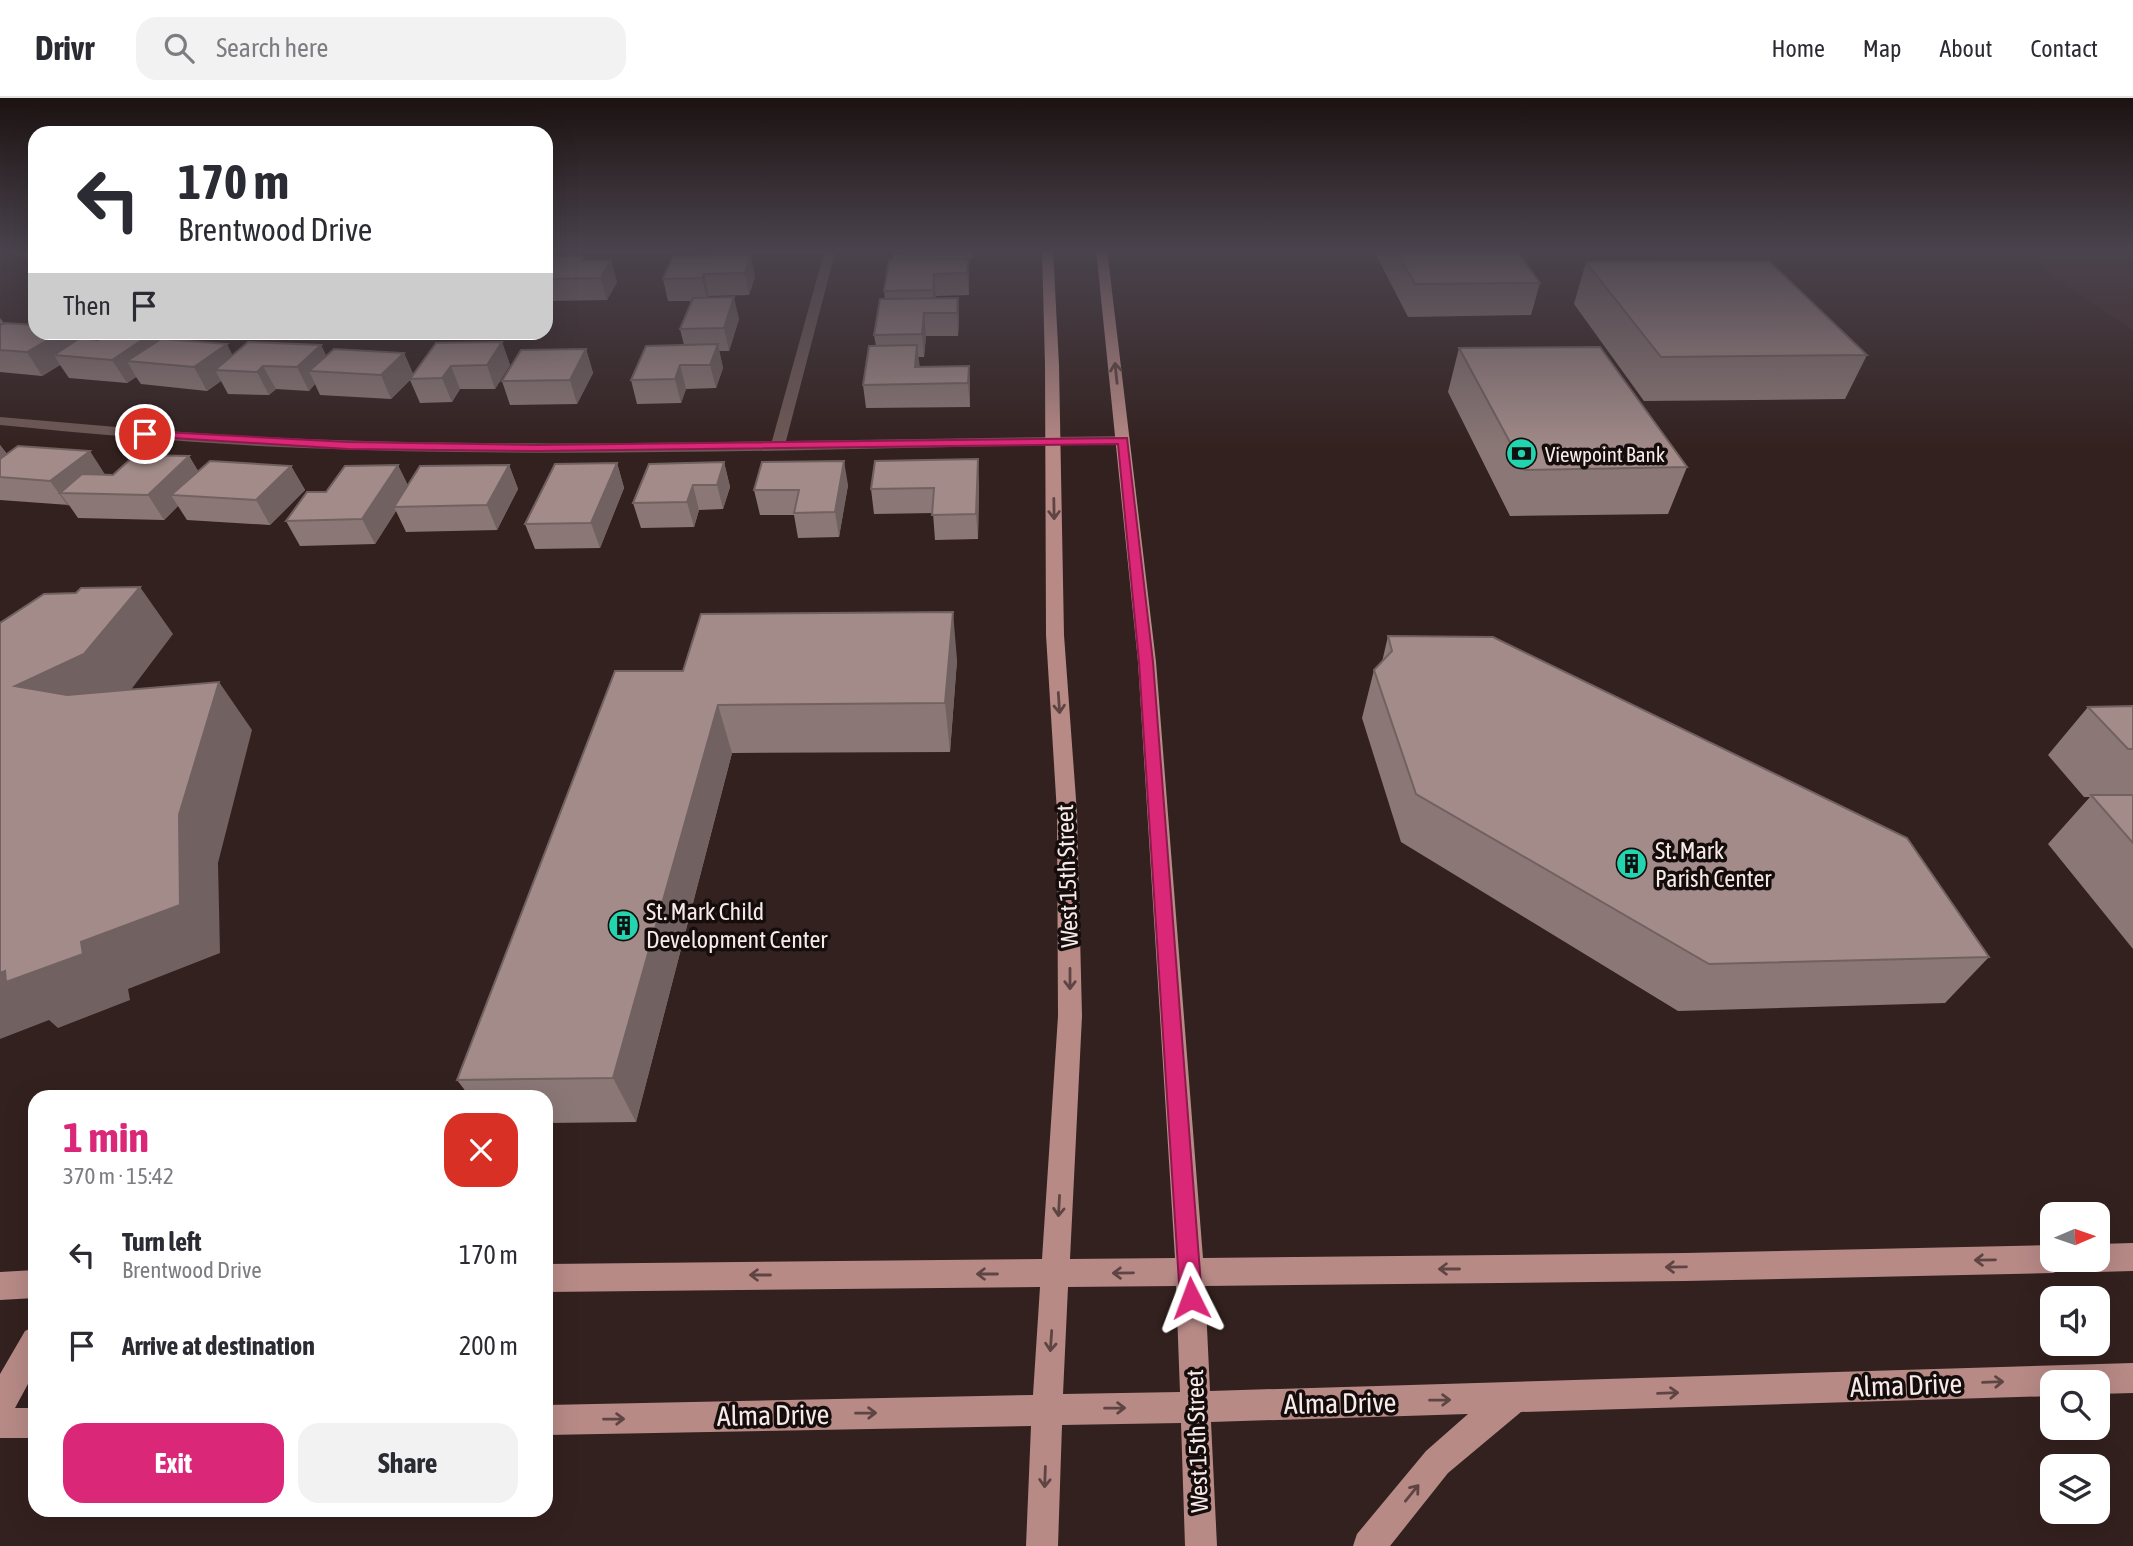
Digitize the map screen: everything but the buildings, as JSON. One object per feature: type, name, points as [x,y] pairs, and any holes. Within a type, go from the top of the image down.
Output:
[{"type":"main road","name":"West 15th Street","points":[[1042,1546],[1047,1409],[1070,1016],[1067,813],[1055,635],[1048,317]]},
{"type":"main road","name":"West 15th Street","points":[[1110,317],[1146,662],[1190,1271],[1200,1546]]},
{"type":"main road","points":[[2110,1258],[2133,1257]]},
{"type":"main road","points":[[553,1278],[1685,1267],[2040,1259]]},
{"type":"main road","points":[[0,1286],[28,1284]]},
{"type":"main road","points":[[0,1404],[28,1353]]},
{"type":"main road","name":"Alma Drive","points":[[553,1420],[1196,1407],[2133,1378]]},
{"type":"main road","points":[[1369,1546],[1437,1462],[1475,1427],[1515,1398]]},
{"type":"main road","points":[[0,1423],[28,1423]]},
{"type":"street","points":[[778,445],[813,317]]},
{"type":"street","points":[[0,421],[169,436],[348,445],[537,448],[1124,440]]},
{"type":"shaded area","points":[[2112,317],[2133,317],[2133,331]]},
{"type":"place","name":"Viewpoint Bank","points":[[1522,454]]},
{"type":"place","name":"St. Mark Parish Center","points":[[1632,864]]},
{"type":"place","name":"St. Mark Child Development Center","points":[[623,925]]},
{"type":"route","points":[[145,434],[348,445],[537,448],[1124,440],[1146,662],[1191,1298]]}]
